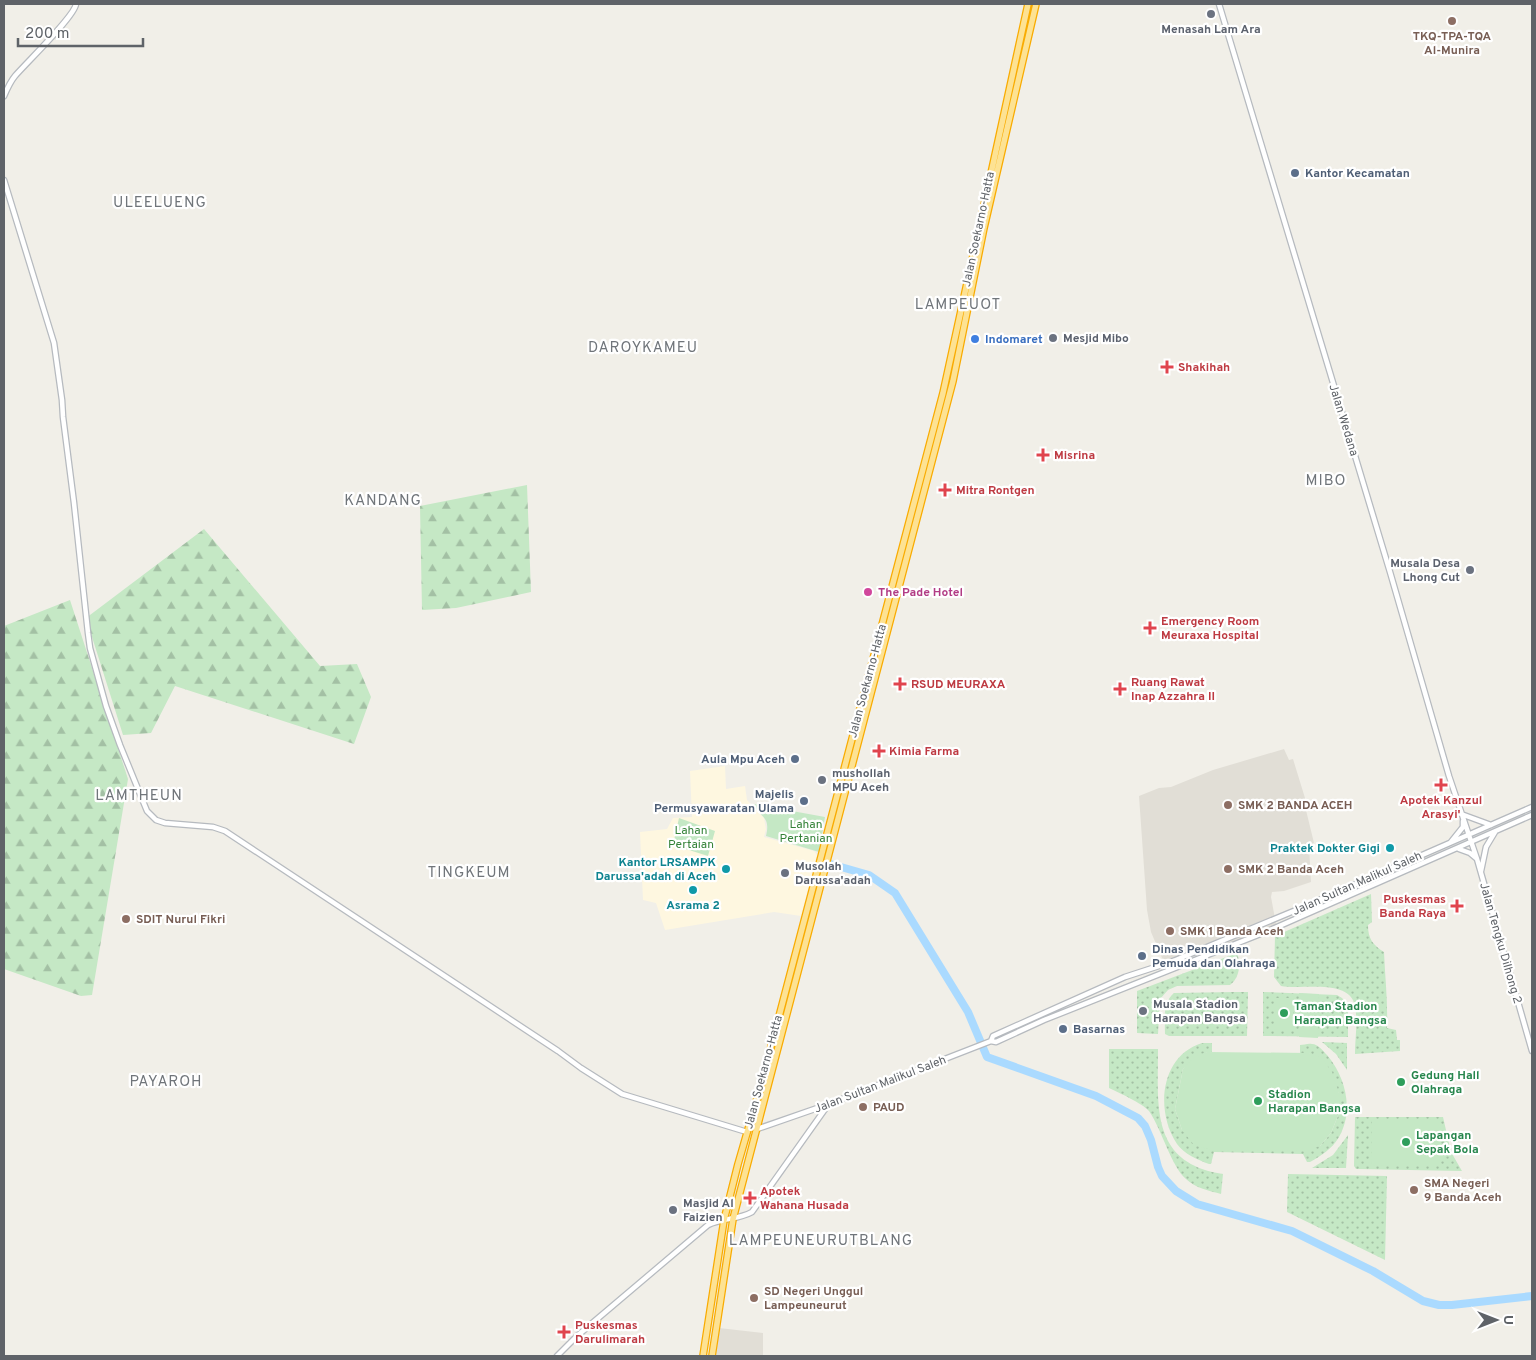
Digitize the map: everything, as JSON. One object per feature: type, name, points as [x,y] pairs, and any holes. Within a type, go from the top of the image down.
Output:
[{"type":"highway","name":"Jalan Soekarno-Hatta","points":[[703,1356],[724,1220],[747,1132],[769,1067],[853,763],[934,442],[1028,4]]},
{"type":"highway","name":"Jalan Soekarno-Hatta","points":[[712,1356],[733,1219],[757,1129],[769,1067],[846,762],[952,381],[982,237],[1036,4]]},
{"type":"highway","points":[[1026,16],[1032,17]]},
{"type":"highway","points":[[846,762],[853,763]]},
{"type":"street","points":[[4,96],[16,76],[68,18],[76,4]]},
{"type":"street","name":"Jalan Wedana","points":[[1219,4],[1469,836]]},
{"type":"street","points":[[4,180],[54,343],[90,648],[117,737],[147,810],[156,820],[165,823],[213,827],[225,831],[622,1094],[747,1132]]},
{"type":"street","name":"Jalan Sultan Malikul Saleh","points":[[990,1042],[993,1036],[1014,1025],[1124,977],[1171,962],[1301,908],[1532,807]]},
{"type":"street","name":"Jalan Sultan Malikul Saleh","points":[[757,1129],[990,1042],[996,1042],[1044,1020],[1304,916],[1368,886],[1532,815]]},
{"type":"street","points":[[1451,843],[1462,827],[1462,817],[1492,825]]},
{"type":"street","points":[[1481,874],[1486,847],[1496,831]]},
{"type":"street","name":"Jalan Tengku Dilhong 2","points":[[1469,836],[1532,1051]]},
{"type":"street","points":[[1457,849],[1470,853],[1477,859]]},
{"type":"street","points":[[1365,880],[1368,886]]},
{"type":"street","points":[[1301,908],[1304,916]]},
{"type":"street","points":[[1171,962],[1174,968]]},
{"type":"street","points":[[1095,991],[1098,999]]},
{"type":"street","points":[[557,1356],[577,1336],[708,1225],[716,1221],[741,1217],[752,1212],[828,1104]]},
{"type":"shaded area","points":[[1284,749],[1289,760],[1293,759],[1305,798],[1305,806],[1314,843],[1309,846],[1311,882],[1284,891],[1272,892],[1271,897],[1276,924],[1251,936],[1165,965],[1151,932],[1147,910],[1139,796],[1159,788],[1171,787],[1213,770]]},
{"type":"shaded area","points":[[725,766],[726,789],[745,786],[747,800],[764,818],[766,829],[764,837],[814,851],[817,855],[801,916],[774,912],[665,930],[656,903],[643,900],[640,832],[667,829],[673,818],[692,817],[690,771]]},
{"type":"shaded area","points":[[719,1328],[763,1333],[763,1356],[716,1356]]},
{"type":"green space","points":[[527,485],[531,592],[456,608],[422,610],[420,506]]},
{"type":"green space","points":[[204,529],[320,666],[357,664],[371,697],[354,744],[175,686],[151,733],[123,735],[86,618]]},
{"type":"green space","points":[[70,600],[128,779],[92,995],[81,996],[4,969],[4,626]]},
{"type":"green space","name":"Lahan Pertanian","points":[[754,804],[825,817],[819,852],[766,836],[766,821]]},
{"type":"green space","name":"Lahan Pertaian","points":[[679,818],[715,831],[708,856],[673,845]]},
{"type":"green space","points":[[1371,894],[1372,922],[1368,925],[1369,934],[1374,944],[1384,952],[1387,1028],[1396,1030],[1397,1040],[1400,1040],[1400,1051],[1355,1054],[1356,1018],[1355,1006],[1351,997],[1335,988],[1281,986],[1274,977],[1275,936]]},
{"type":"green space","points":[[1237,953],[1239,970],[1236,978],[1230,985],[1177,986],[1168,990],[1160,999],[1158,1034],[1137,1033],[1137,991]]},
{"type":"green space","points":[[1248,992],[1247,1036],[1169,1036],[1165,1034],[1166,1007],[1174,993]]},
{"type":"green space","points":[[1263,992],[1337,995],[1348,1005],[1348,1037],[1263,1036]]},
{"type":"green space","points":[[1299,993],[1319,994],[1318,1038],[1299,1037]]},
{"type":"green space","name":"Taman Stadion Harapan Bangsa","points":[[1275,998],[1294,998],[1293,1029],[1275,1029]]},
{"type":"green space","points":[[1322,1042],[1347,1043],[1347,1070],[1336,1054]]},
{"type":"green space","points":[[1202,1043],[1212,1043],[1212,1052],[1207,1052],[1183,1069],[1175,1109],[1182,1130],[1320,1146],[1331,1133],[1339,1113],[1339,1093],[1309,1053],[1300,1053],[1300,1045],[1314,1044],[1334,1064],[1346,1094],[1346,1116],[1344,1127],[1339,1137],[1326,1152],[1310,1162],[1307,1162],[1303,1154],[1214,1152],[1211,1164],[1209,1164],[1187,1154],[1177,1144],[1170,1131],[1164,1101],[1166,1086],[1170,1072],[1177,1060],[1188,1050]]},
{"type":"green space","points":[[1109,1049],[1158,1049],[1159,1111],[1163,1129],[1170,1145],[1182,1158],[1199,1168],[1223,1174],[1221,1194],[1198,1187],[1186,1179],[1171,1157],[1149,1111],[1109,1088]]},
{"type":"green space","name":"Stadion Harapan Bangsa","points":[[1207,1052],[1309,1053],[1321,1057],[1332,1072],[1339,1093],[1339,1113],[1331,1133],[1320,1146],[1304,1151],[1211,1150],[1194,1145],[1182,1130],[1175,1109],[1183,1069],[1195,1056]]},
{"type":"green space","name":"Lapangan Sepak Bola","points":[[1355,1117],[1443,1117],[1451,1152],[1462,1171],[1356,1169],[1354,1166]]},
{"type":"green space","name":"Lapangan Sepak Bola","points":[[1372,1119],[1441,1120],[1440,1166],[1371,1165]]},
{"type":"green space","points":[[1348,1135],[1346,1168],[1312,1168],[1333,1155]]},
{"type":"green space","points":[[1288,1174],[1387,1176],[1385,1260],[1287,1212]]},
{"type":"waterway","points":[[827,863],[869,875],[895,893],[968,1012],[987,1057],[1096,1096],[1138,1118],[1145,1126],[1151,1140],[1162,1176],[1176,1191],[1197,1204],[1292,1231],[1373,1271],[1423,1301],[1439,1305],[1452,1305],[1532,1296]]},
{"type":"place","name":"Menasah Lam Ara","points":[[1211,14]]},
{"type":"place","name":"TKQ-TPA-TQA Al-Munira","points":[[1452,21]]},
{"type":"place","name":"Kantor Kecamatan","points":[[1295,173]]},
{"type":"place","name":"Mesjid Mibo","points":[[1053,338]]},
{"type":"place","name":"Indomaret","points":[[975,339]]},
{"type":"place","name":"Shakihah","points":[[1167,367]]},
{"type":"place","name":"Misrina","points":[[1043,455]]},
{"type":"place","name":"Mitra Rontgen","points":[[945,490]]},
{"type":"place","name":"Musala Desa Lhong Cut","points":[[1470,570]]},
{"type":"place","name":"The Pade Hotel","points":[[868,592]]},
{"type":"place","name":"Emergency Room Meuraxa Hospital","points":[[1150,628]]},
{"type":"place","name":"RSUD MEURAXA","points":[[900,684]]},
{"type":"place","name":"Ruang Rawat Inap Azzahra II","points":[[1120,689]]},
{"type":"place","name":"Kimia Farma","points":[[879,751]]},
{"type":"place","name":"Aula Mpu Aceh","points":[[795,759]]},
{"type":"place","name":"mushollah MPU Aceh","points":[[822,780]]},
{"type":"place","name":"Apotek Kanzul Arasyi'","points":[[1441,785]]},
{"type":"place","name":"Majelis Permusyawaratan Ulama","points":[[804,801]]},
{"type":"place","name":"SMK 2 BANDA ACEH","points":[[1228,805]]},
{"type":"place","name":"Praktek Dokter Gigi","points":[[1390,848]]},
{"type":"place","name":"Kantor LRSAMPK Darussa'adah di Aceh","points":[[726,869]]},
{"type":"place","name":"SMK 2 Banda Aceh","points":[[1228,869]]},
{"type":"place","name":"Musolah Darussa'adah","points":[[785,873]]},
{"type":"place","name":"Asrama 2","points":[[693,890]]},
{"type":"place","name":"Puskesmas Banda Raya","points":[[1457,906]]},
{"type":"place","name":"SDIT Nurul Fikri","points":[[126,919]]},
{"type":"place","name":"SMK 1 Banda Aceh","points":[[1170,931]]},
{"type":"place","name":"Dinas Pendidikan Pemuda dan Olahraga","points":[[1142,956]]},
{"type":"place","name":"Musala Stadion Harapan Bangsa","points":[[1143,1011]]},
{"type":"place","name":"Taman Stadion Harapan Bangsa","points":[[1284,1013]]},
{"type":"place","name":"Basarnas","points":[[1063,1029]]},
{"type":"place","name":"Gedung Hall Olahraga","points":[[1401,1082]]},
{"type":"place","name":"Stadion Harapan Bangsa","points":[[1258,1101]]},
{"type":"place","name":"PAUD","points":[[863,1107]]},
{"type":"place","name":"Lapangan Sepak Bola","points":[[1406,1142]]},
{"type":"place","name":"SMA Negeri 9 Banda Aceh","points":[[1414,1190]]},
{"type":"place","name":"Apotek Wahana Husada","points":[[750,1198]]},
{"type":"place","name":"Masjid Al Faizien","points":[[673,1210]]},
{"type":"place","name":"SD Negeri Unggul Lampeuneurut","points":[[754,1298]]},
{"type":"place","name":"Puskesmas Darulimarah","points":[[564,1332]]},
{"type":"district","name":"ULEELUENG","points":[[160,202]]},
{"type":"district","name":"LAMPEUOT","points":[[958,304]]},
{"type":"district","name":"DAROYKAMEU","points":[[643,347]]},
{"type":"district","name":"MIBO","points":[[1326,480]]},
{"type":"district","name":"KANDANG","points":[[383,500]]},
{"type":"district","name":"LAMTHEUN","points":[[139,795]]},
{"type":"district","name":"TINGKEUM","points":[[469,872]]},
{"type":"district","name":"PAYAROH","points":[[166,1081]]},
{"type":"district","name":"LAMPEUNEURUTBLANG","points":[[821,1240]]}]
